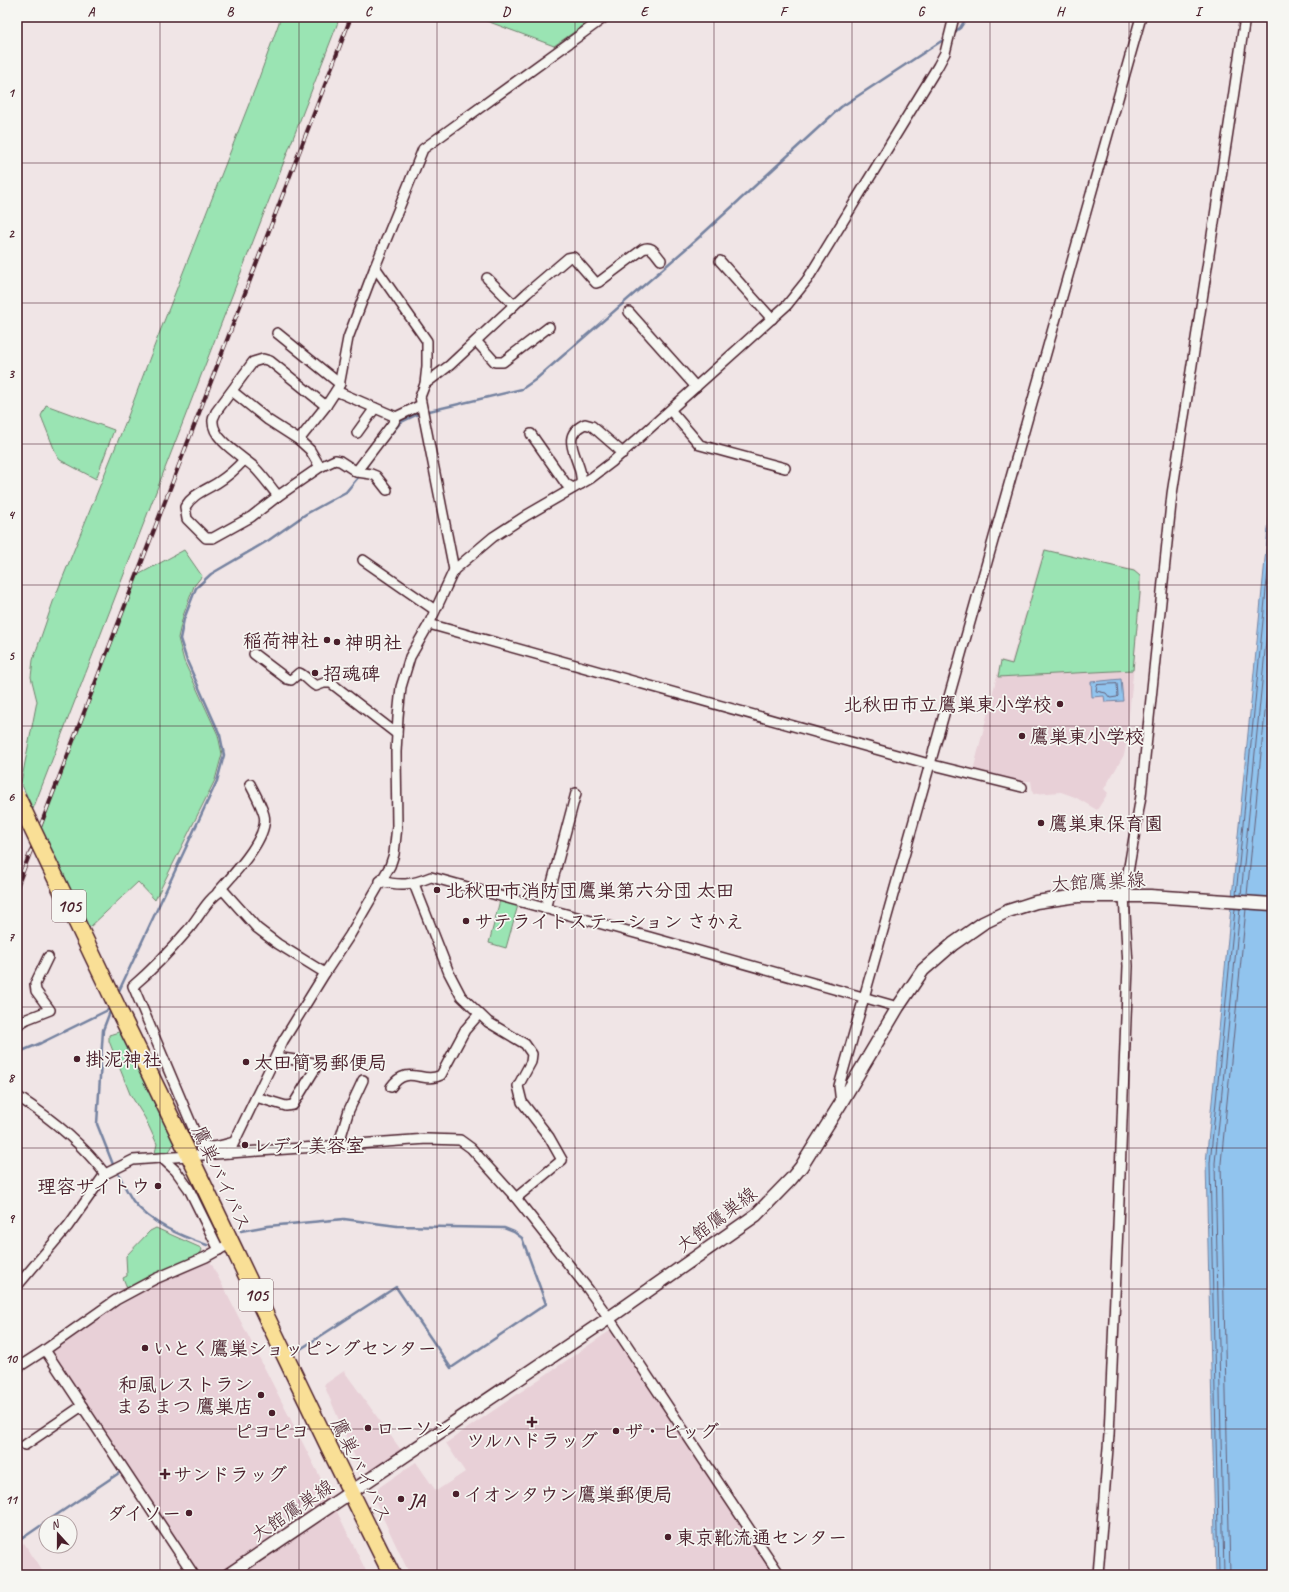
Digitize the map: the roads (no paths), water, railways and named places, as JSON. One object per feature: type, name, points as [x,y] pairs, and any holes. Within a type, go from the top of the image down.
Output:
[{"type":"highway","name":"鷹巣バイパス","points":[[17,797],[120,1015],[191,1157],[225,1247],[392,1575]]},
{"type":"main road","name":"大館鷹巣線","points":[[228,1575],[609,1318],[756,1215],[801,1167],[898,1007],[923,970],[953,944],[989,920],[1008,911],[1036,902],[1078,896],[1150,896],[1272,904]]},
{"type":"street","points":[[299,440],[326,406],[338,388],[348,338],[375,266],[423,149],[605,17]]},
{"type":"street","points":[[229,1153],[283,1041],[350,935],[390,866],[394,854],[397,826],[397,734],[401,687],[410,657],[454,570],[493,537],[596,474],[623,453],[787,305],[807,280],[938,66],[945,53],[954,17]]},
{"type":"street","points":[[841,1103],[839,1086],[1141,17]]},
{"type":"street","points":[[1098,1575],[1109,1435],[1118,1241],[1128,966],[1124,896],[1141,796],[1172,494],[1245,17]]},
{"type":"street","points":[[425,384],[450,365],[514,305],[568,258],[573,257],[596,282],[599,282],[643,249],[648,247],[651,248],[661,260]]},
{"type":"street","points":[[720,261],[772,319]]},
{"type":"street","points":[[375,266],[427,341],[425,384],[420,397],[454,570]]},
{"type":"street","points":[[487,278],[514,305]]},
{"type":"street","points":[[629,312],[696,388]]},
{"type":"street","points":[[476,341],[495,362],[498,363],[503,362],[549,327]]},
{"type":"street","points":[[277,333],[338,388],[375,408],[396,417],[422,411]]},
{"type":"street","points":[[278,496],[257,470],[218,436],[213,428],[213,420],[216,412],[253,362],[263,359],[270,361],[326,406]]},
{"type":"street","points":[[232,391],[268,420],[299,440],[310,450],[320,467]]},
{"type":"street","points":[[356,433],[375,408]]},
{"type":"street","points":[[671,411],[700,445],[785,468]]},
{"type":"street","points":[[359,473],[396,417]]},
{"type":"street","points":[[577,486],[581,470],[572,451],[572,444],[573,434],[577,428],[585,424],[592,426],[623,453]]},
{"type":"street","points":[[531,434],[566,484],[577,486]]},
{"type":"street","points":[[244,460],[233,472],[216,484],[198,492],[185,507],[187,519],[197,531],[206,538],[213,538],[251,517],[320,467],[335,460],[340,461],[359,473],[376,476],[387,490]]},
{"type":"street","points":[[363,560],[435,610]]},
{"type":"street","points":[[428,624],[929,764],[1022,787]]},
{"type":"street","points":[[254,654],[287,679],[291,680],[299,673],[302,674],[310,683],[316,686],[324,683],[331,683],[397,734]]},
{"type":"street","points":[[234,1142],[212,1147],[203,1146],[199,1142],[133,986],[158,964],[189,930],[215,894],[257,843],[264,825],[264,816],[250,784]]},
{"type":"street","points":[[545,909],[576,793]]},
{"type":"street","points":[[380,881],[394,884],[414,884],[431,877],[660,940],[864,999],[898,1007]]},
{"type":"street","points":[[414,884],[449,973],[461,996],[488,1022],[525,1044],[532,1054],[531,1062],[518,1086],[522,1102],[549,1138],[562,1160],[516,1198]]},
{"type":"street","points":[[218,892],[223,890],[257,928],[278,944],[325,973]]},
{"type":"street","points":[[17,1025],[27,1019],[50,1010],[36,991],[35,984],[48,957]]},
{"type":"street","points":[[391,1087],[396,1079],[401,1077],[411,1075],[436,1077],[441,1075],[465,1030],[479,1014]]},
{"type":"street","points":[[256,1097],[286,1106],[293,1105],[315,1069],[314,1063],[276,1057]]},
{"type":"street","points":[[338,1146],[349,1110],[363,1080]]},
{"type":"street","points":[[17,1096],[42,1113],[94,1159],[105,1174]]},
{"type":"street","points":[[17,1286],[68,1226],[105,1174],[133,1160],[427,1139],[460,1140],[471,1148],[516,1198],[585,1285],[609,1318],[780,1575]]},
{"type":"street","points":[[17,1368],[116,1300],[155,1279],[225,1247],[189,1189],[176,1171],[162,1158]]},
{"type":"street","points":[[45,1350],[194,1575]]},
{"type":"street","points":[[24,1445],[82,1406]]},
{"type":"water","points":[[1272,488],[1272,1575],[1216,1575],[1206,1163]]},
{"type":"water","points":[[1121,679],[1123,701],[1105,702],[1104,696],[1092,697],[1091,682]]},
{"type":"waterway","points":[[953,33],[960,28],[967,17]]},
{"type":"waterway","points":[[425,412],[522,389],[535,380],[696,240],[841,107],[946,38]]},
{"type":"waterway","points":[[391,434],[401,422],[420,413]]},
{"type":"waterway","points":[[363,471],[378,450]]},
{"type":"waterway","points":[[118,993],[217,781],[224,755],[220,735],[187,661],[180,639],[184,619],[196,588],[211,574],[269,540],[306,514],[346,492],[360,475]]},
{"type":"waterway","points":[[17,1053],[41,1043],[110,1009]]},
{"type":"waterway","points":[[111,1009],[103,1030],[97,1124],[114,1167]]},
{"type":"waterway","points":[[117,1171],[133,1201],[148,1216],[157,1223],[187,1238],[207,1245]]},
{"type":"waterway","points":[[241,1231],[268,1226],[344,1219],[397,1226],[504,1228],[514,1232],[522,1238],[546,1304],[451,1368],[396,1287],[299,1350]]},
{"type":"waterway","points":[[58,1514],[119,1473]]},
{"type":"waterway","points":[[17,1542],[38,1528]]},
{"type":"railway","points":[[17,887],[351,17]]},
{"type":"place","name":"稲荷神社","points":[[327,640]]},
{"type":"place","name":"神明社","points":[[337,642]]},
{"type":"place","name":"招魂碑","points":[[315,673]]},
{"type":"place","name":"北秋田市立鷹巣東小学校","points":[[1060,704]]},
{"type":"place","name":"鷹巣東小学校","points":[[1022,736]]},
{"type":"place","name":"鷹巣東保育園","points":[[1041,823]]},
{"type":"place","name":"北秋田市消防団鷹巣第六分団 太田","points":[[437,890]]},
{"type":"place","name":"サテライトステーション さかえ","points":[[466,921]]},
{"type":"place","name":"掛泥神社","points":[[77,1059]]},
{"type":"place","name":"太田簡易郵便局","points":[[246,1062]]},
{"type":"place","name":"レディ美容室","points":[[245,1145]]},
{"type":"place","name":"理容サイトウ","points":[[158,1186]]},
{"type":"place","name":"いとく鷹巣ショッピングセンター","points":[[145,1348]]},
{"type":"place","name":"和風レストラン まるまつ 鷹巣店","points":[[261,1395]]},
{"type":"place","name":"ピヨピヨ","points":[[272,1413]]},
{"type":"place","name":"ツルハドラッグ","points":[[532,1422]]},
{"type":"place","name":"ローソン","points":[[368,1428]]},
{"type":"place","name":"ザ・ビッグ","points":[[616,1431]]},
{"type":"place","name":"サンドラッグ","points":[[165,1474]]},
{"type":"place","name":"イオンタウン鷹巣郵便局","points":[[456,1494]]},
{"type":"place","name":"JA","points":[[401,1499]]},
{"type":"place","name":"ダイソー","points":[[189,1513]]},
{"type":"place","name":"東京靴流通センター","points":[[668,1537]]}]
